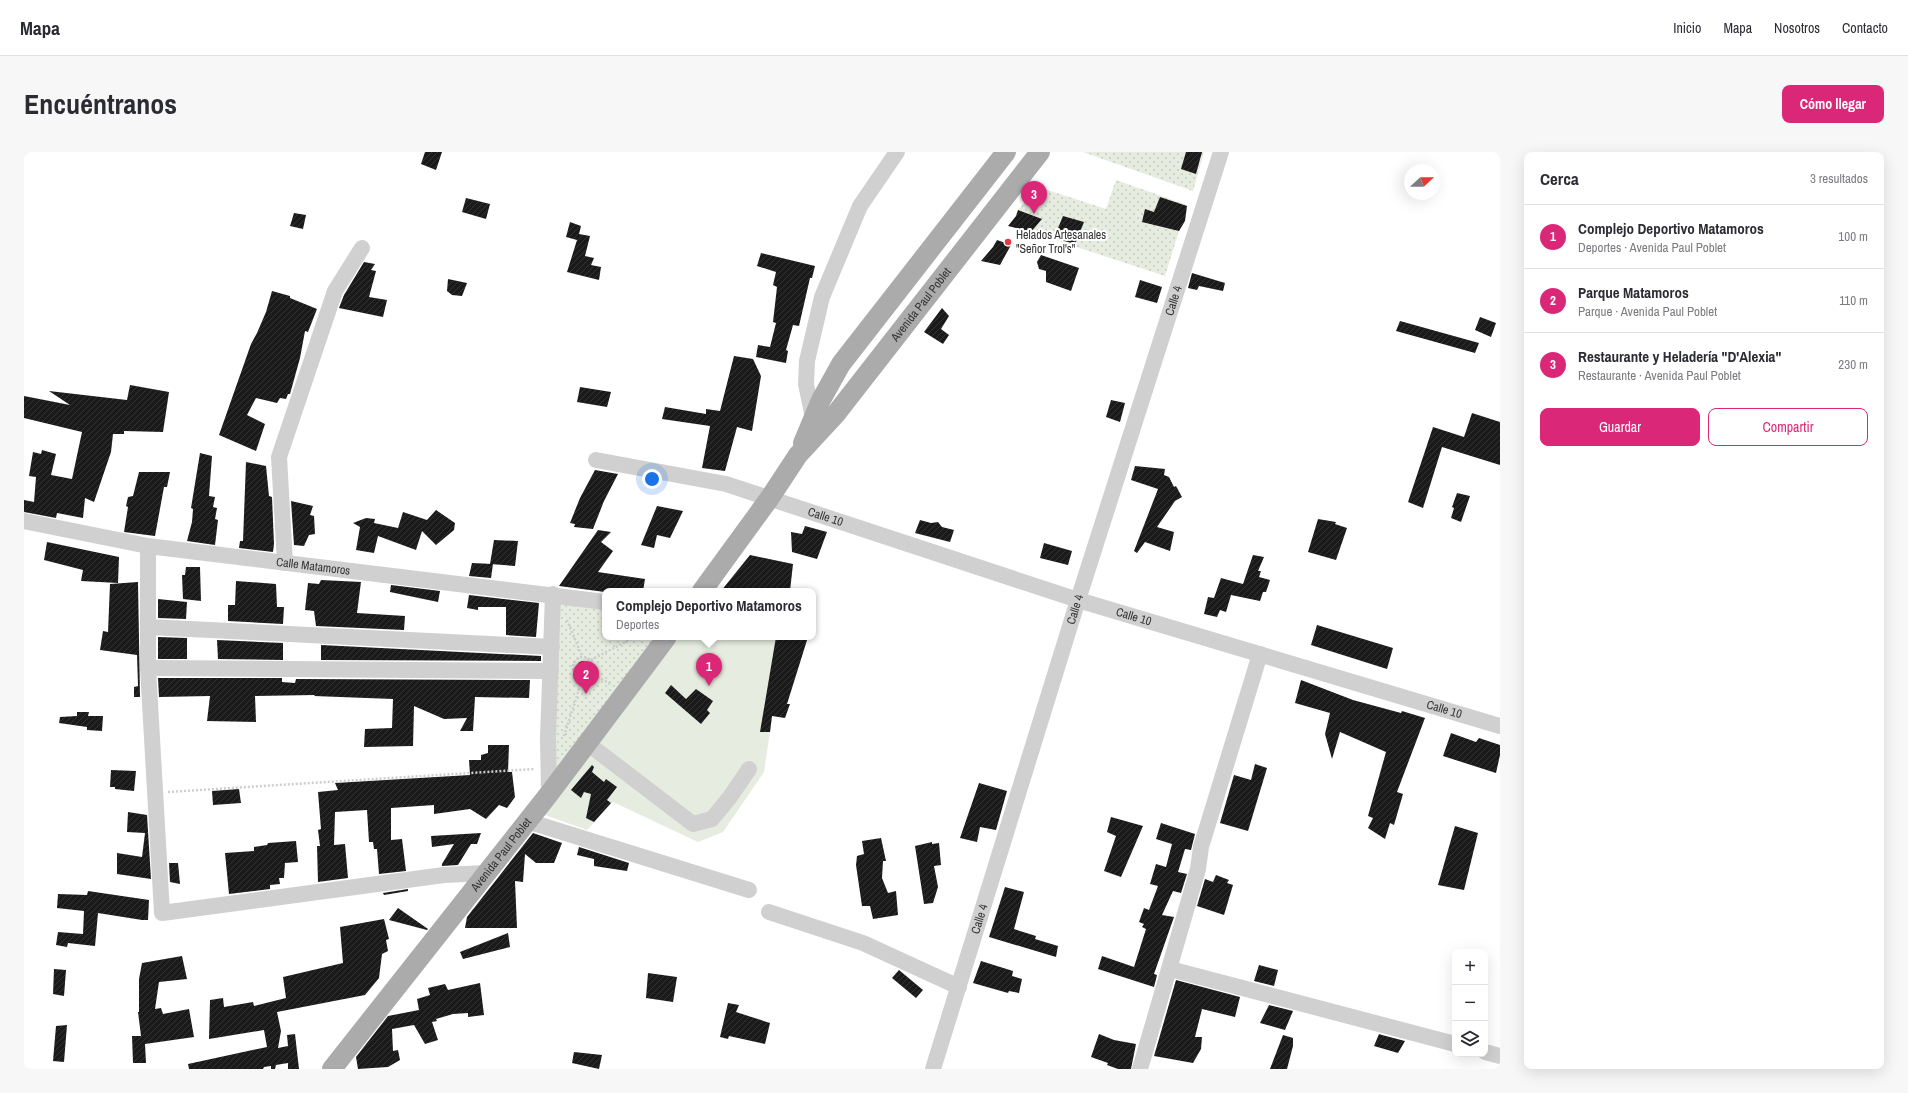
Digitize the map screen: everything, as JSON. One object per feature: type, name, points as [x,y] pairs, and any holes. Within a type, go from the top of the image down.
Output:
[{"type":"main road","name":"Avenida Paul Poblet","points":[[704,588],[769,499],[798,454],[821,400],[841,364],[1006,152]]},
{"type":"main road","name":"Avenida Paul Poblet","points":[[798,454],[835,415],[1040,152]]},
{"type":"main road","name":"Avenida Paul Poblet","points":[[332,1069],[549,794],[665,640]]},
{"type":"street","points":[[813,418],[806,384],[807,361],[822,297],[860,206],[897,152]]},
{"type":"street","name":"Calle 4","points":[[933,1069],[1078,600],[1220,152]]},
{"type":"street","points":[[285,563],[279,457],[335,291],[362,248]]},
{"type":"street","name":"Calle 10","points":[[596,460],[726,484],[1078,600],[1500,726]]},
{"type":"street","name":"Calle Matamoros","points":[[24,521],[148,546],[553,594],[602,602]]},
{"type":"street","points":[[148,546],[148,668],[162,913],[444,876],[486,873]]},
{"type":"street","points":[[549,794],[548,738],[553,594]]},
{"type":"street","points":[[149,627],[552,647]]},
{"type":"street","points":[[1140,1069],[1198,869],[1201,847],[1260,654]]},
{"type":"street","points":[[148,668],[551,671]]},
{"type":"street","points":[[587,743],[693,824],[712,819],[730,797],[748,769]]},
{"type":"street","points":[[527,820],[748,890]]},
{"type":"street","points":[[769,912],[863,943],[958,987]]},
{"type":"street","points":[[1170,969],[1452,1043]]},
{"type":"street","points":[[1488,1053],[1500,1056]]},
{"type":"path","points":[[553,594],[560,600],[582,656],[591,660],[593,666],[592,673]]},
{"type":"path","points":[[591,660],[629,640]]},
{"type":"path","points":[[582,656],[574,662],[573,669],[576,675],[583,677],[592,673]]},
{"type":"path","points":[[592,673],[618,688]]},
{"type":"path","points":[[562,742],[583,677]]},
{"type":"path","points":[[155,793],[549,768]]},
{"type":"shaded area","points":[[1083,152],[1204,152],[1193,191]]},
{"type":"shaded area","points":[[1116,180],[1187,205],[1165,276],[1031,232],[1042,219],[1018,210],[1038,187],[1106,209]]},
{"type":"shaded area","points":[[559,597],[602,604],[602,640],[659,640],[556,772],[551,771]]},
{"type":"shaded area","points":[[678,640],[784,640],[764,772],[723,832],[698,842],[613,802],[587,830],[542,814]]},
{"type":"building","points":[[425,152],[442,152],[436,170],[421,164]]},
{"type":"building","points":[[1186,152],[1202,152],[1196,174],[1181,169]]},
{"type":"building","points":[[1160,197],[1187,206],[1185,221],[1179,231],[1142,222],[1145,209],[1154,212]]},
{"type":"building","points":[[466,198],[490,204],[486,219],[462,212]]},
{"type":"building","points":[[1018,210],[1042,219],[1031,232],[1008,226],[1016,216]]},
{"type":"building","points":[[294,213],[306,215],[303,229],[290,226]]},
{"type":"building","points":[[1063,216],[1084,222],[1075,244],[1054,238]]},
{"type":"building","points":[[570,222],[581,226],[579,234],[590,236],[585,256],[594,258],[591,265],[601,267],[599,280],[567,272],[577,240],[566,237]]},
{"type":"building","points":[[997,240],[1011,245],[1000,265],[981,261],[993,247]]},
{"type":"building","points":[[761,253],[815,266],[812,278],[810,278],[799,326],[793,325],[786,350],[788,351],[786,363],[756,357],[758,345],[770,347],[776,323],[773,322],[777,287],[773,285],[776,272],[757,266]]},
{"type":"building","points":[[1041,255],[1079,268],[1071,291],[1046,282],[1046,271],[1039,269],[1037,262]]},
{"type":"building","points":[[364,262],[375,264],[371,270],[376,271],[369,297],[387,300],[383,317],[339,308],[344,295]]},
{"type":"building","points":[[1192,273],[1225,283],[1223,291],[1199,286],[1197,290],[1188,288]]},
{"type":"building","points":[[448,279],[467,283],[462,296],[452,295],[447,291]]},
{"type":"building","points":[[1140,280],[1162,287],[1157,303],[1135,297]]},
{"type":"building","points":[[272,291],[290,296],[290,298],[317,309],[308,332],[305,331],[300,358],[290,394],[288,394],[286,399],[280,398],[277,403],[256,398],[247,415],[265,424],[256,451],[219,435],[251,344],[266,312]]},
{"type":"building","points":[[942,308],[949,316],[941,329],[949,335],[943,344],[924,332]]},
{"type":"building","points":[[1480,317],[1496,323],[1491,337],[1475,330]]},
{"type":"building","points":[[1400,321],[1479,343],[1475,353],[1396,331]]},
{"type":"building","points":[[734,356],[753,359],[761,376],[752,431],[737,427],[725,471],[702,468],[710,426],[662,419],[665,407],[706,414],[706,409],[720,411]]},
{"type":"building","points":[[130,385],[169,392],[163,432],[124,431],[124,434],[113,434],[111,452],[94,502],[85,498],[83,518],[57,513],[56,518],[24,512],[24,500],[34,502],[36,477],[29,476],[33,452],[41,454],[42,450],[56,454],[51,475],[72,479],[82,432],[24,418],[24,396],[70,405],[49,391],[127,400]]},
{"type":"building","points":[[580,387],[611,392],[607,407],[577,402]]},
{"type":"building","points":[[1111,400],[1125,403],[1120,422],[1106,417]]},
{"type":"building","points":[[1472,413],[1500,422],[1500,465],[1442,447],[1423,508],[1408,502],[1433,427],[1464,437]]},
{"type":"building","points":[[200,453],[212,456],[209,496],[215,497],[213,507],[217,508],[215,519],[218,520],[215,545],[187,541],[192,522],[193,509],[191,508]]},
{"type":"building","points":[[246,462],[266,466],[269,496],[272,497],[273,552],[239,548],[240,541],[243,541]]},
{"type":"building","points":[[1135,466],[1165,469],[1164,475],[1169,477],[1174,487],[1176,486],[1182,497],[1175,501],[1157,527],[1174,532],[1170,551],[1145,542],[1137,553],[1134,551],[1158,489],[1131,480]]},
{"type":"building","points":[[595,470],[618,474],[604,501],[593,529],[574,527],[575,524],[570,523],[580,498]]},
{"type":"building","points":[[139,472],[170,472],[167,487],[164,487],[155,536],[124,532],[128,497],[133,496]]},
{"type":"building","points":[[1457,493],[1470,496],[1461,522],[1451,518],[1454,508],[1452,507]]},
{"type":"building","points":[[291,501],[313,506],[310,515],[314,516],[315,534],[309,535],[304,546],[294,545]]},
{"type":"building","points":[[657,506],[683,511],[670,538],[657,535],[654,548],[641,545]]},
{"type":"building","points":[[436,510],[455,523],[454,530],[436,545],[422,531],[416,550],[378,536],[374,553],[356,550],[360,527],[353,523],[366,518],[375,519],[374,523],[398,528],[403,512],[427,520]]},
{"type":"building","points":[[1318,519],[1336,522],[1335,524],[1347,528],[1336,560],[1308,552]]},
{"type":"building","points":[[920,520],[931,523],[938,522],[942,527],[954,530],[950,542],[915,533]]},
{"type":"building","points":[[805,526],[827,532],[817,559],[792,552],[791,532],[802,534]]},
{"type":"building","points":[[598,530],[611,532],[601,542],[613,551],[598,572],[645,579],[644,588],[602,588],[602,592],[559,586]]},
{"type":"building","points":[[494,540],[518,541],[515,566],[490,564]]},
{"type":"building","points":[[47,542],[119,557],[118,583],[81,581],[83,570],[44,560]]},
{"type":"building","points":[[1044,543],[1072,551],[1068,565],[1040,558]]},
{"type":"building","points":[[750,555],[793,564],[790,588],[723,588]]},
{"type":"building","points":[[1253,555],[1264,557],[1258,571],[1261,571],[1259,577],[1270,580],[1266,592],[1263,592],[1260,601],[1231,595],[1226,612],[1220,610],[1217,617],[1204,614],[1208,597],[1214,598],[1221,578],[1243,584]]},
{"type":"building","points":[[472,563],[493,564],[491,578],[469,576]]},
{"type":"building","points":[[186,567],[200,567],[201,601],[183,599],[182,575],[185,575]]},
{"type":"building","points":[[321,580],[361,582],[357,613],[405,616],[404,630],[316,626],[314,611],[305,610],[308,583],[319,584]]},
{"type":"building","points":[[236,581],[276,584],[277,607],[284,607],[283,624],[228,621],[228,605],[235,605]]},
{"type":"building","points":[[138,582],[140,697],[134,697],[134,687],[138,686],[137,655],[100,650],[103,631],[108,632],[110,584]]},
{"type":"building","points":[[391,585],[440,591],[438,602],[390,592]]},
{"type":"building","points":[[469,595],[539,603],[536,637],[506,635],[506,607],[478,607],[478,610],[467,608]]},
{"type":"building","points":[[158,599],[187,602],[186,619],[158,618]]},
{"type":"building","points":[[1317,625],[1393,648],[1387,669],[1311,645]]},
{"type":"building","points":[[158,637],[187,638],[187,659],[158,659]]},
{"type":"building","points":[[217,640],[283,643],[283,660],[218,659]]},
{"type":"building","points":[[775,640],[807,640],[787,704],[790,704],[785,718],[772,716],[770,732],[760,732]]},
{"type":"building","points":[[321,645],[541,656],[541,661],[321,660]]},
{"type":"building","points":[[581,661],[585,661],[589,667],[585,673],[581,673],[577,669],[577,665]]},
{"type":"building","points":[[158,678],[282,678],[282,682],[295,683],[296,679],[530,680],[529,698],[475,697],[473,731],[460,731],[467,718],[444,719],[414,706],[413,746],[364,747],[365,729],[392,728],[393,699],[314,696],[315,695],[255,696],[256,722],[207,721],[210,696],[159,697]]},
{"type":"building","points":[[1301,680],[1353,700],[1401,713],[1402,711],[1425,718],[1397,792],[1403,794],[1394,825],[1390,823],[1385,839],[1368,828],[1373,818],[1368,816],[1386,752],[1340,732],[1332,759],[1325,734],[1330,713],[1295,703]]},
{"type":"building","points":[[671,685],[686,699],[696,689],[713,701],[707,710],[710,713],[701,724],[665,693]]},
{"type":"building","points":[[77,712],[89,712],[88,716],[103,716],[102,731],[87,730],[87,727],[59,723],[60,717],[77,716]]},
{"type":"building","points":[[1451,733],[1476,742],[1479,738],[1500,745],[1500,755],[1496,773],[1443,756]]},
{"type":"building","points":[[488,745],[509,745],[508,772],[512,772],[515,797],[507,808],[499,805],[486,819],[470,809],[434,814],[434,805],[391,808],[391,840],[402,839],[406,871],[379,874],[377,849],[374,849],[373,842],[369,842],[367,810],[335,812],[334,845],[345,844],[348,878],[318,882],[317,846],[320,846],[318,830],[321,829],[318,792],[338,790],[335,783],[470,775],[469,760],[481,760],[481,755],[488,753]]},
{"type":"building","points":[[1255,764],[1267,768],[1248,831],[1220,823],[1234,775],[1251,780]]},
{"type":"building","points":[[592,765],[594,767],[592,772],[604,782],[606,779],[617,787],[607,800],[611,803],[594,822],[586,818],[591,794],[584,792],[581,798],[571,790]]},
{"type":"building","points":[[111,770],[136,771],[134,791],[110,787]]},
{"type":"building","points":[[979,783],[1007,791],[996,830],[980,827],[977,842],[960,838]]},
{"type":"building","points":[[239,789],[241,803],[213,805],[212,791]]},
{"type":"building","points":[[128,812],[147,815],[151,879],[117,874],[117,853],[142,857],[145,833],[127,832]]},
{"type":"building","points":[[1111,817],[1143,826],[1121,877],[1104,871],[1116,836],[1107,832]]},
{"type":"building","points":[[1161,823],[1195,834],[1191,850],[1185,849],[1178,872],[1187,874],[1181,893],[1173,891],[1162,915],[1174,917],[1154,974],[1157,975],[1154,987],[1098,969],[1102,956],[1134,967],[1146,929],[1142,927],[1144,924],[1139,922],[1144,908],[1149,910],[1158,886],[1150,884],[1156,864],[1166,867],[1172,844],[1156,839]]},
{"type":"building","points":[[1455,826],[1478,833],[1464,890],[1438,885]]},
{"type":"building","points":[[481,833],[477,844],[471,844],[458,865],[442,866],[454,844],[432,847],[431,836]]},
{"type":"building","points":[[533,833],[562,843],[554,863],[536,863],[525,854],[523,882],[515,881],[517,928],[465,928],[467,917]]},
{"type":"building","points":[[881,838],[886,861],[883,861],[882,878],[888,893],[896,891],[898,915],[873,919],[870,906],[862,906],[856,865],[857,856],[864,854],[862,841]]},
{"type":"building","points":[[296,841],[298,862],[285,863],[284,878],[279,878],[280,884],[270,885],[270,889],[229,894],[225,853],[254,851],[254,847],[267,845],[268,843]]},
{"type":"building","points":[[932,842],[932,844],[939,843],[941,865],[934,866],[938,887],[933,903],[924,904],[915,846]]},
{"type":"building","points":[[579,847],[629,863],[627,871],[594,866],[594,859],[577,855]]},
{"type":"building","points":[[169,863],[178,863],[180,884],[170,882]]},
{"type":"building","points":[[1216,875],[1229,880],[1227,883],[1233,885],[1224,915],[1197,906],[1205,879],[1213,882]]},
{"type":"building","points":[[1005,887],[1024,892],[1014,929],[1036,936],[1035,939],[1058,946],[1056,957],[989,937]]},
{"type":"building","points":[[408,889],[408,891],[384,895],[383,893]]},
{"type":"building","points":[[88,891],[149,900],[148,920],[98,913],[95,946],[68,943],[67,947],[56,945],[58,932],[83,934],[84,911],[57,908],[58,894],[87,895]]},
{"type":"building","points":[[398,908],[428,929],[389,920]]},
{"type":"building","points":[[384,919],[389,939],[386,940],[388,951],[382,954],[379,978],[365,995],[277,1012],[281,1031],[278,1048],[288,1046],[287,1035],[295,1034],[299,1069],[288,1069],[288,1063],[276,1065],[275,1069],[271,1069],[271,1066],[264,1067],[263,1069],[189,1069],[188,1064],[267,1047],[264,1030],[209,1039],[210,1000],[223,998],[224,1007],[253,1002],[254,1006],[286,998],[283,977],[343,963],[340,927]]},
{"type":"building","points":[[508,933],[510,947],[463,959],[460,952]]},
{"type":"building","points":[[182,956],[187,979],[159,982],[155,1009],[161,1008],[163,1014],[189,1009],[194,1037],[145,1044],[146,1063],[133,1063],[132,1036],[141,1036],[138,1012],[139,979],[142,963]]},
{"type":"building","points":[[981,961],[1013,971],[1012,976],[1022,979],[1019,993],[1009,991],[1008,993],[973,983]]},
{"type":"building","points":[[1259,965],[1278,970],[1274,986],[1254,981]]},
{"type":"building","points":[[54,969],[66,970],[64,996],[53,994]]},
{"type":"building","points":[[899,970],[923,990],[916,998],[892,978]]},
{"type":"building","points":[[648,973],[677,977],[673,1002],[646,998]]},
{"type":"building","points":[[1176,980],[1240,997],[1235,1017],[1202,1009],[1195,1037],[1202,1037],[1201,1049],[1193,1063],[1154,1056]]},
{"type":"building","points":[[480,983],[484,1015],[468,1017],[468,1013],[453,1014],[436,1019],[437,1021],[432,1022],[438,1040],[425,1044],[414,1025],[392,1029],[393,1051],[398,1050],[400,1060],[388,1067],[358,1069],[356,1057],[388,1016],[419,1010],[417,999],[430,995],[428,988],[445,984],[448,990]]},
{"type":"building","points":[[728,1003],[739,1005],[736,1012],[770,1023],[765,1044],[729,1036],[728,1039],[720,1037]]},
{"type":"building","points":[[1269,1005],[1293,1011],[1285,1030],[1260,1023]]},
{"type":"building","points":[[67,1025],[64,1062],[53,1061],[56,1026]]},
{"type":"building","points":[[1099,1034],[1114,1040],[1136,1044],[1131,1069],[1118,1069],[1107,1065],[1108,1063],[1091,1057]]},
{"type":"building","points":[[1379,1034],[1405,1041],[1398,1053],[1374,1046]]},
{"type":"building","points":[[1283,1035],[1293,1038],[1293,1046],[1287,1069],[1270,1069]]},
{"type":"building","points":[[574,1052],[602,1055],[599,1069],[572,1063]]},
{"type":"place","name":"Restaurante y Heladería \"D'Alexia\"","points":[[1034,214]]},
{"type":"place","name":"Helados Artesanales \"Señor Trol's\"","points":[[1008,242]]},
{"type":"place","name":"Complejo Deportivo Matamoros","points":[[709,686]]},
{"type":"place","name":"Parque Matamoros","points":[[586,694]]}]
